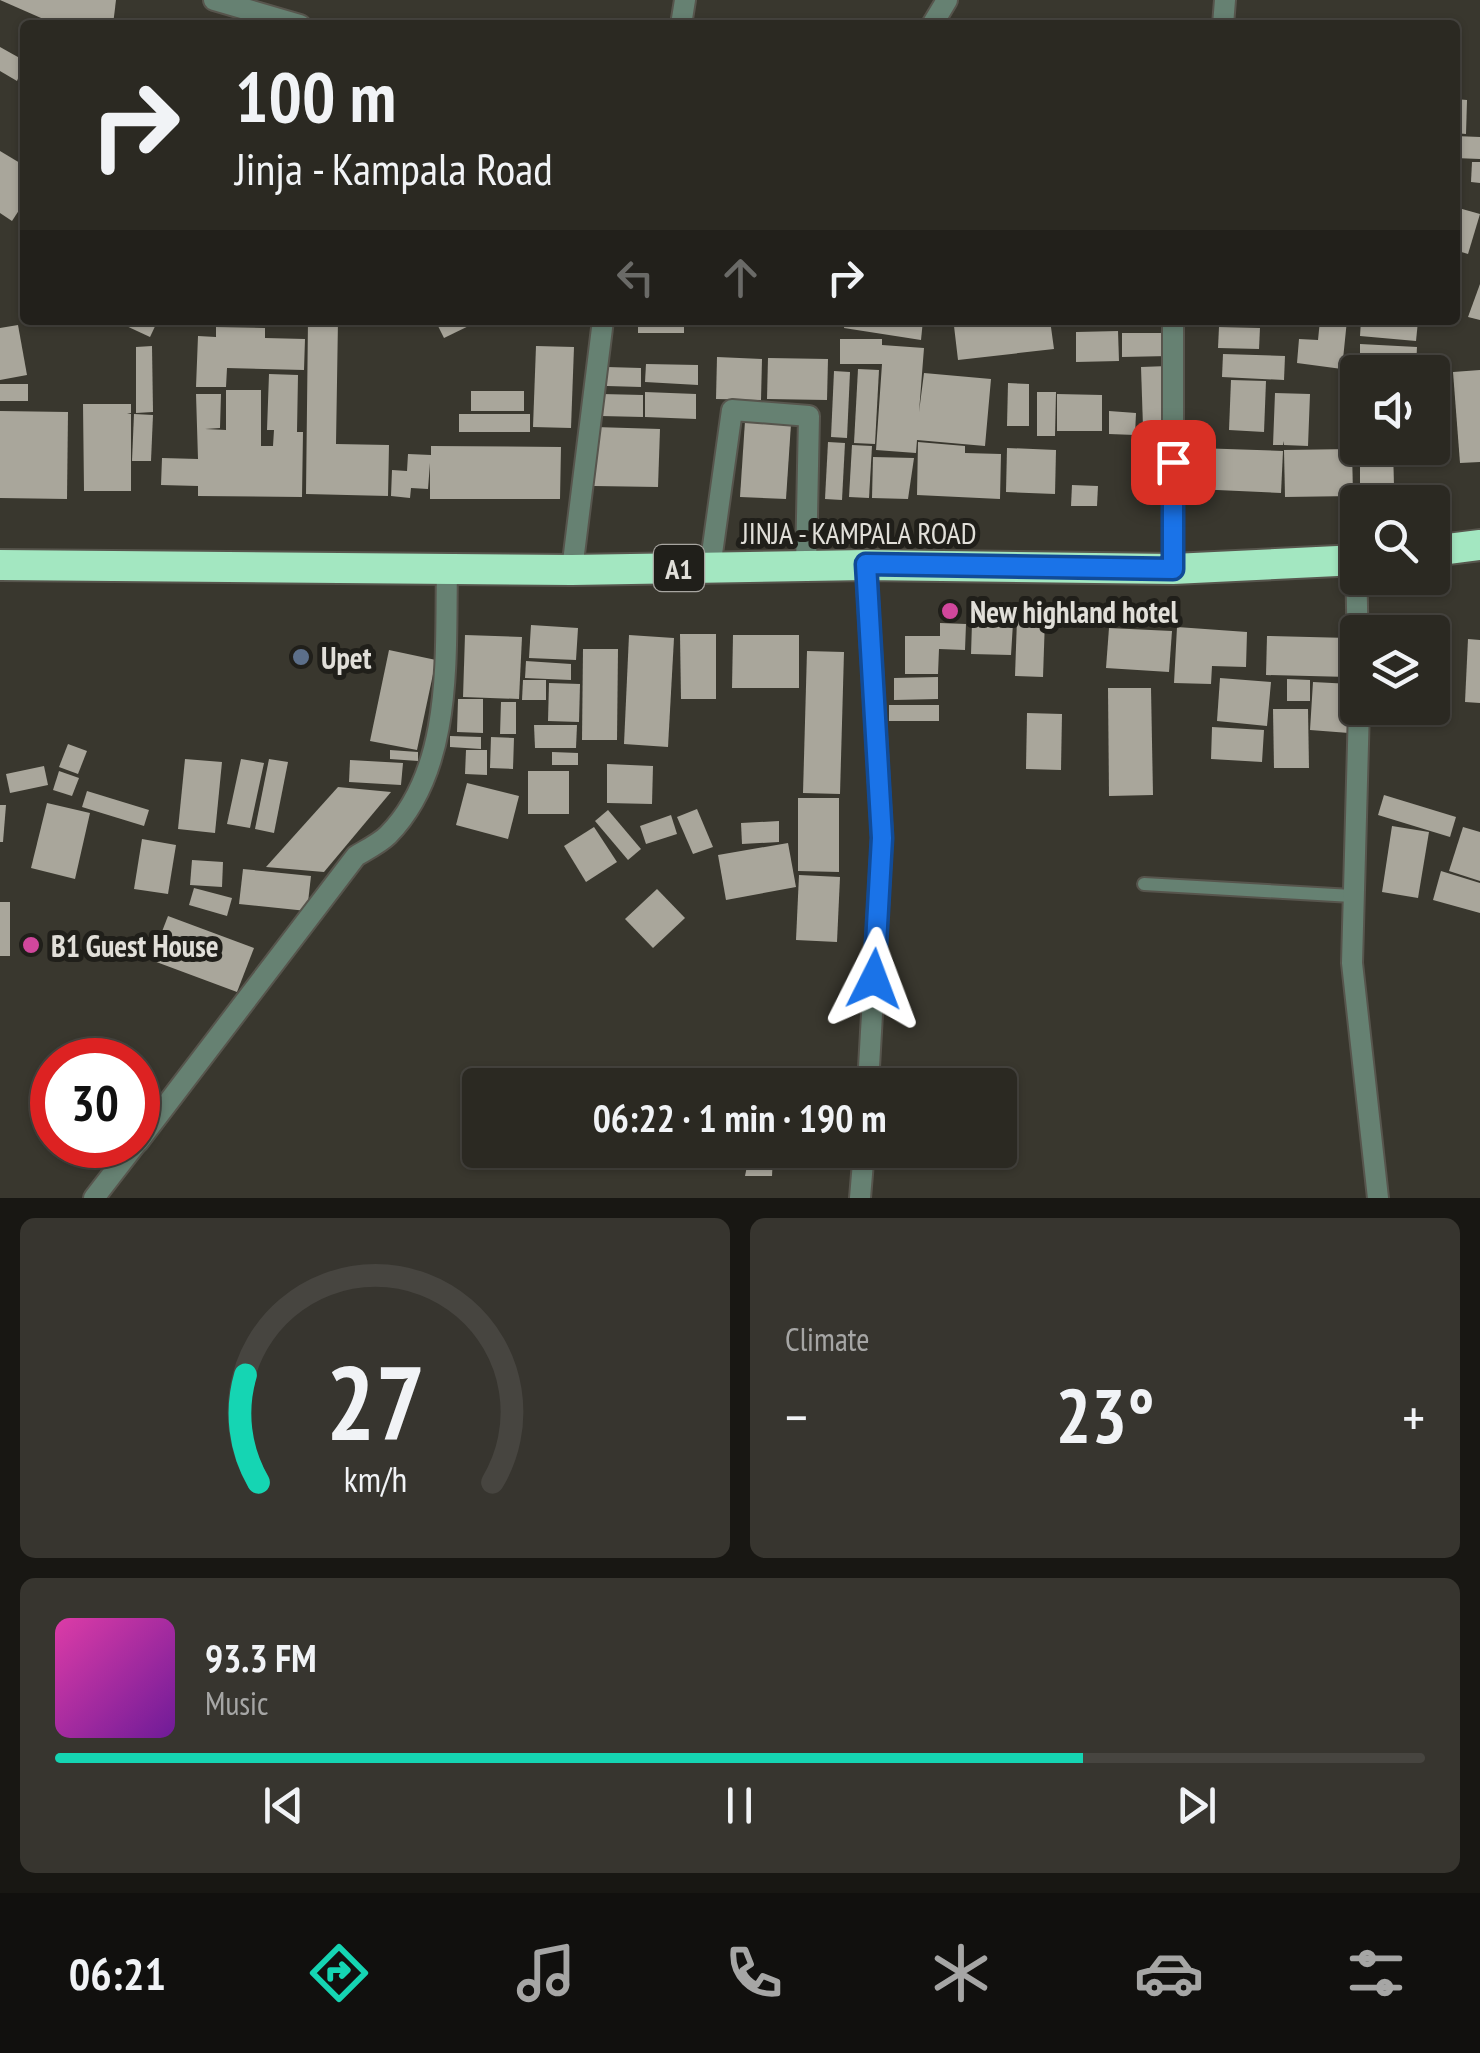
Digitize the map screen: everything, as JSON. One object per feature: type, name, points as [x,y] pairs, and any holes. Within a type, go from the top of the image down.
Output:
[{"type":"highway","points":[[1450,549],[1480,545]]},
{"type":"highway","name":"JINJA - KAMPALA ROAD","points":[[0,565],[572,570],[866,564],[1173,569],[1340,561]]},
{"type":"street","points":[[214,0],[264,20]]},
{"type":"street","points":[[572,570],[601,325]]},
{"type":"street","points":[[1173,325],[1173,569]]},
{"type":"street","points":[[710,568],[732,410],[810,416],[806,566]]},
{"type":"street","points":[[866,564],[882,838],[869,1068]]},
{"type":"street","points":[[160,1112],[356,856],[388,835],[412,800],[432,758],[444,705],[447,570]]},
{"type":"street","points":[[1359,725],[1352,962],[1378,1198]]},
{"type":"street","points":[[94,1198],[117,1168]]},
{"type":"street","points":[[860,1198],[862,1168]]},
{"type":"lane","points":[[1144,884],[1352,896]]},
{"type":"building","points":[[0,0],[116,0],[114,20],[46,20]]},
{"type":"building","points":[[0,47],[20,58],[20,74],[17,81],[0,71]]},
{"type":"building","points":[[1460,99],[1467,100],[1466,134],[1460,133]]},
{"type":"building","points":[[1460,136],[1480,137],[1480,159],[1460,158]]},
{"type":"building","points":[[0,151],[20,163],[20,209],[12,221],[0,213]]},
{"type":"building","points":[[1472,162],[1480,162],[1480,183],[1471,182]]},
{"type":"building","points":[[1460,208],[1480,214],[1468,254],[1460,252]]},
{"type":"building","points":[[1480,284],[1480,320],[1468,317]]},
{"type":"building","points":[[18,325],[27,375],[0,380],[0,328]]},
{"type":"building","points":[[124,325],[156,325],[150,337]]},
{"type":"building","points":[[308,325],[338,325],[336,444],[389,445],[388,496],[306,494]]},
{"type":"building","points":[[438,325],[471,325],[444,338]]},
{"type":"building","points":[[638,325],[684,325],[684,333],[638,333]]},
{"type":"building","points":[[844,325],[922,325],[921,340],[844,328]]},
{"type":"building","points":[[1051,325],[1054,349],[958,360],[954,326]]},
{"type":"building","points":[[1320,325],[1346,325],[1340,369],[1297,363],[1299,339],[1318,340]]},
{"type":"building","points":[[1361,325],[1418,325],[1416,341],[1360,336]]},
{"type":"building","points":[[216,327],[265,328],[265,338],[305,339],[304,370],[227,368],[226,387],[196,387],[198,336],[216,337]]},
{"type":"building","points":[[1219,327],[1260,328],[1259,349],[1218,348]]},
{"type":"building","points":[[1118,331],[1119,361],[1076,362],[1076,332]]},
{"type":"building","points":[[1122,333],[1169,333],[1169,356],[1122,357]]},
{"type":"building","points":[[840,339],[882,339],[882,345],[924,348],[919,412],[924,373],[991,379],[985,446],[917,440],[916,453],[876,450],[882,364],[840,364]]},
{"type":"building","points":[[1360,344],[1417,347],[1417,355],[1360,355]]},
{"type":"building","points":[[152,346],[153,412],[136,413],[136,347]]},
{"type":"building","points":[[536,346],[574,347],[571,428],[533,427]]},
{"type":"building","points":[[1223,354],[1285,356],[1284,380],[1222,377]]},
{"type":"building","points":[[717,357],[762,359],[761,400],[716,399]]},
{"type":"building","points":[[768,358],[828,359],[827,400],[767,399]]},
{"type":"building","points":[[646,364],[698,365],[698,385],[645,382]]},
{"type":"building","points":[[1168,366],[1170,426],[1143,427],[1141,367]]},
{"type":"building","points":[[607,367],[641,368],[641,387],[607,386]]},
{"type":"building","points":[[858,369],[879,370],[875,444],[854,443]]},
{"type":"building","points":[[1480,370],[1480,462],[1460,463],[1453,372]]},
{"type":"building","points":[[834,371],[850,372],[847,438],[831,437]]},
{"type":"building","points":[[269,374],[298,375],[297,432],[303,432],[302,497],[198,496],[198,486],[161,485],[162,458],[198,459],[196,394],[221,394],[220,428],[205,429],[226,430],[226,390],[261,390],[261,446],[273,446],[274,430],[267,430]]},
{"type":"building","points":[[1231,380],[1266,381],[1264,432],[1229,430]]},
{"type":"building","points":[[1008,383],[1029,384],[1029,426],[1007,426]]},
{"type":"building","points":[[0,384],[28,384],[28,401],[0,401]]},
{"type":"building","points":[[471,391],[524,391],[524,411],[471,411]]},
{"type":"building","points":[[645,392],[696,394],[696,419],[645,417]]},
{"type":"building","points":[[1037,392],[1056,392],[1055,436],[1037,436]]},
{"type":"building","points":[[1275,393],[1310,394],[1308,446],[1284,445],[1284,441],[1283,445],[1273,445]]},
{"type":"building","points":[[602,394],[643,395],[643,417],[601,416]]},
{"type":"building","points":[[1057,394],[1102,395],[1102,431],[1057,431]]},
{"type":"building","points":[[83,404],[131,404],[131,413],[127,414],[131,414],[131,491],[84,491]]},
{"type":"building","points":[[0,411],[68,412],[67,499],[0,498]]},
{"type":"building","points":[[1109,411],[1136,413],[1135,435],[1109,434]]},
{"type":"building","points":[[134,414],[153,415],[151,461],[132,461]]},
{"type":"building","points":[[459,414],[530,414],[530,432],[459,432]]},
{"type":"building","points":[[745,421],[791,424],[786,499],[740,497]]},
{"type":"building","points":[[595,427],[660,429],[658,487],[594,486]]},
{"type":"building","points":[[828,442],[845,443],[842,500],[825,499]]},
{"type":"building","points":[[918,442],[965,446],[965,453],[1001,454],[1000,499],[917,495]]},
{"type":"building","points":[[852,445],[872,446],[869,498],[849,497]]},
{"type":"building","points":[[431,446],[561,447],[560,499],[430,499],[430,463],[428,489],[411,488],[410,498],[391,496],[392,470],[407,471],[408,454],[431,455]]},
{"type":"building","points":[[1007,448],[1056,450],[1055,494],[1006,492]]},
{"type":"building","points":[[1197,448],[1283,451],[1281,493],[1195,489]]},
{"type":"building","points":[[1340,449],[1340,465],[1352,465],[1353,485],[1340,485],[1340,496],[1285,497],[1284,450]]},
{"type":"building","points":[[873,457],[914,458],[908,499],[872,498]]},
{"type":"building","points":[[1360,465],[1393,465],[1394,485],[1360,485]]},
{"type":"building","points":[[1072,485],[1098,486],[1097,506],[1071,506]]},
{"type":"building","points":[[1017,619],[1045,619],[1043,677],[1015,676]]},
{"type":"building","points":[[972,622],[1013,623],[1011,655],[971,654]]},
{"type":"building","points":[[940,623],[966,624],[965,650],[939,649],[938,674],[905,674],[905,636],[940,636]]},
{"type":"building","points":[[531,625],[578,628],[576,660],[529,658]]},
{"type":"building","points":[[1177,627],[1247,632],[1246,667],[1212,666],[1211,684],[1174,683]]},
{"type":"building","points":[[1109,628],[1172,631],[1169,672],[1106,668]]},
{"type":"building","points":[[680,634],[716,634],[716,699],[681,699]]},
{"type":"building","points":[[465,635],[522,637],[519,699],[463,697]]},
{"type":"building","points":[[629,635],[674,638],[668,747],[624,744]]},
{"type":"building","points":[[733,635],[799,635],[799,688],[732,688]]},
{"type":"building","points":[[1267,636],[1340,638],[1340,677],[1266,675]]},
{"type":"building","points":[[1468,639],[1480,640],[1480,703],[1465,702]]},
{"type":"building","points":[[583,649],[618,649],[617,740],[582,740]]},
{"type":"building","points":[[389,650],[436,660],[417,750],[370,741]]},
{"type":"building","points":[[807,651],[844,652],[840,794],[803,793]]},
{"type":"building","points":[[526,661],[571,664],[571,680],[525,678]]},
{"type":"building","points":[[938,677],[938,699],[894,700],[894,678]]},
{"type":"building","points":[[1220,678],[1271,682],[1267,726],[1217,721]]},
{"type":"building","points":[[1287,679],[1310,680],[1310,701],[1287,701]]},
{"type":"building","points":[[523,680],[546,680],[546,700],[522,700]]},
{"type":"building","points":[[1313,682],[1340,683],[1340,725],[1349,725],[1349,733],[1310,730]]},
{"type":"building","points":[[549,683],[580,684],[579,722],[548,721]]},
{"type":"building","points":[[1108,688],[1151,688],[1153,795],[1109,796]]},
{"type":"building","points":[[458,699],[483,699],[483,733],[457,732]]},
{"type":"building","points":[[501,702],[516,702],[516,734],[500,734]]},
{"type":"building","points":[[889,705],[939,705],[939,721],[889,721]]},
{"type":"building","points":[[1273,709],[1308,709],[1309,768],[1274,768]]},
{"type":"building","points":[[1027,713],[1062,714],[1061,770],[1026,769]]},
{"type":"building","points":[[534,725],[577,725],[576,748],[535,748]]},
{"type":"building","points":[[1212,727],[1264,730],[1262,762],[1211,759]]},
{"type":"building","points":[[450,736],[481,737],[481,749],[450,747]]},
{"type":"building","points":[[491,737],[514,738],[513,769],[490,768]]},
{"type":"building","points":[[68,744],[87,751],[78,774],[59,767]]},
{"type":"building","points":[[390,750],[418,752],[418,761],[390,759]]},
{"type":"building","points":[[466,750],[487,750],[487,775],[465,774]]},
{"type":"building","points":[[552,752],[578,753],[578,765],[552,765]]},
{"type":"building","points":[[185,759],[222,762],[215,833],[178,829]]},
{"type":"building","points":[[241,759],[264,763],[250,828],[227,824]]},
{"type":"building","points":[[269,759],[288,762],[274,833],[255,829]]},
{"type":"building","points":[[350,760],[403,763],[401,785],[349,782]]},
{"type":"building","points":[[607,764],[653,766],[652,804],[607,803]]},
{"type":"building","points":[[44,766],[48,785],[10,793],[6,774]]},
{"type":"building","points":[[59,771],[79,778],[72,796],[53,790]]},
{"type":"building","points":[[528,771],[569,771],[569,814],[528,814]]},
{"type":"building","points":[[467,783],[519,796],[508,839],[456,825]]},
{"type":"building","points":[[338,787],[391,792],[324,872],[266,867]]},
{"type":"building","points":[[87,791],[149,810],[144,826],[82,807]]},
{"type":"building","points":[[1384,795],[1456,817],[1450,837],[1378,815]]},
{"type":"building","points":[[798,798],[839,798],[839,872],[798,871]]},
{"type":"building","points":[[47,803],[90,813],[75,879],[31,868]]},
{"type":"building","points":[[0,805],[6,805],[3,842],[0,842]]},
{"type":"building","points":[[697,809],[713,847],[693,854],[677,817]]},
{"type":"building","points":[[608,810],[641,849],[628,860],[595,821]]},
{"type":"building","points":[[671,815],[677,834],[646,844],[640,826]]},
{"type":"building","points":[[779,821],[779,842],[742,844],[741,823]]},
{"type":"building","points":[[1392,826],[1429,832],[1418,898],[1382,892]]},
{"type":"building","points":[[594,827],[617,862],[586,882],[564,846]]},
{"type":"building","points":[[1463,827],[1480,832],[1480,881],[1449,871]]},
{"type":"building","points":[[142,839],[176,845],[168,894],[134,889]]},
{"type":"building","points":[[788,843],[796,887],[726,900],[718,855]]},
{"type":"building","points":[[192,860],[223,862],[222,887],[190,885]]},
{"type":"building","points":[[243,869],[311,876],[307,911],[239,904]]},
{"type":"building","points":[[1441,871],[1480,883],[1480,913],[1433,900]]},
{"type":"building","points":[[799,875],[840,877],[837,942],[796,940]]},
{"type":"building","points":[[194,888],[232,898],[227,916],[189,905]]},
{"type":"building","points":[[657,889],[685,918],[653,948],[625,919]]},
{"type":"building","points":[[0,902],[10,902],[10,956],[0,956]]},
{"type":"building","points":[[168,916],[254,948],[237,992],[151,960]]},
{"type":"building","points":[[747,1168],[772,1168],[772,1176],[745,1176]]},
{"type":"place","name":"New highland hotel","points":[[950,611]]},
{"type":"place","name":"Upet","points":[[301,657]]},
{"type":"place","name":"B1 Guest House","points":[[31,945]]},
{"type":"route","points":[[874,979],[882,838],[866,564],[1173,569],[1173,462]]}]
